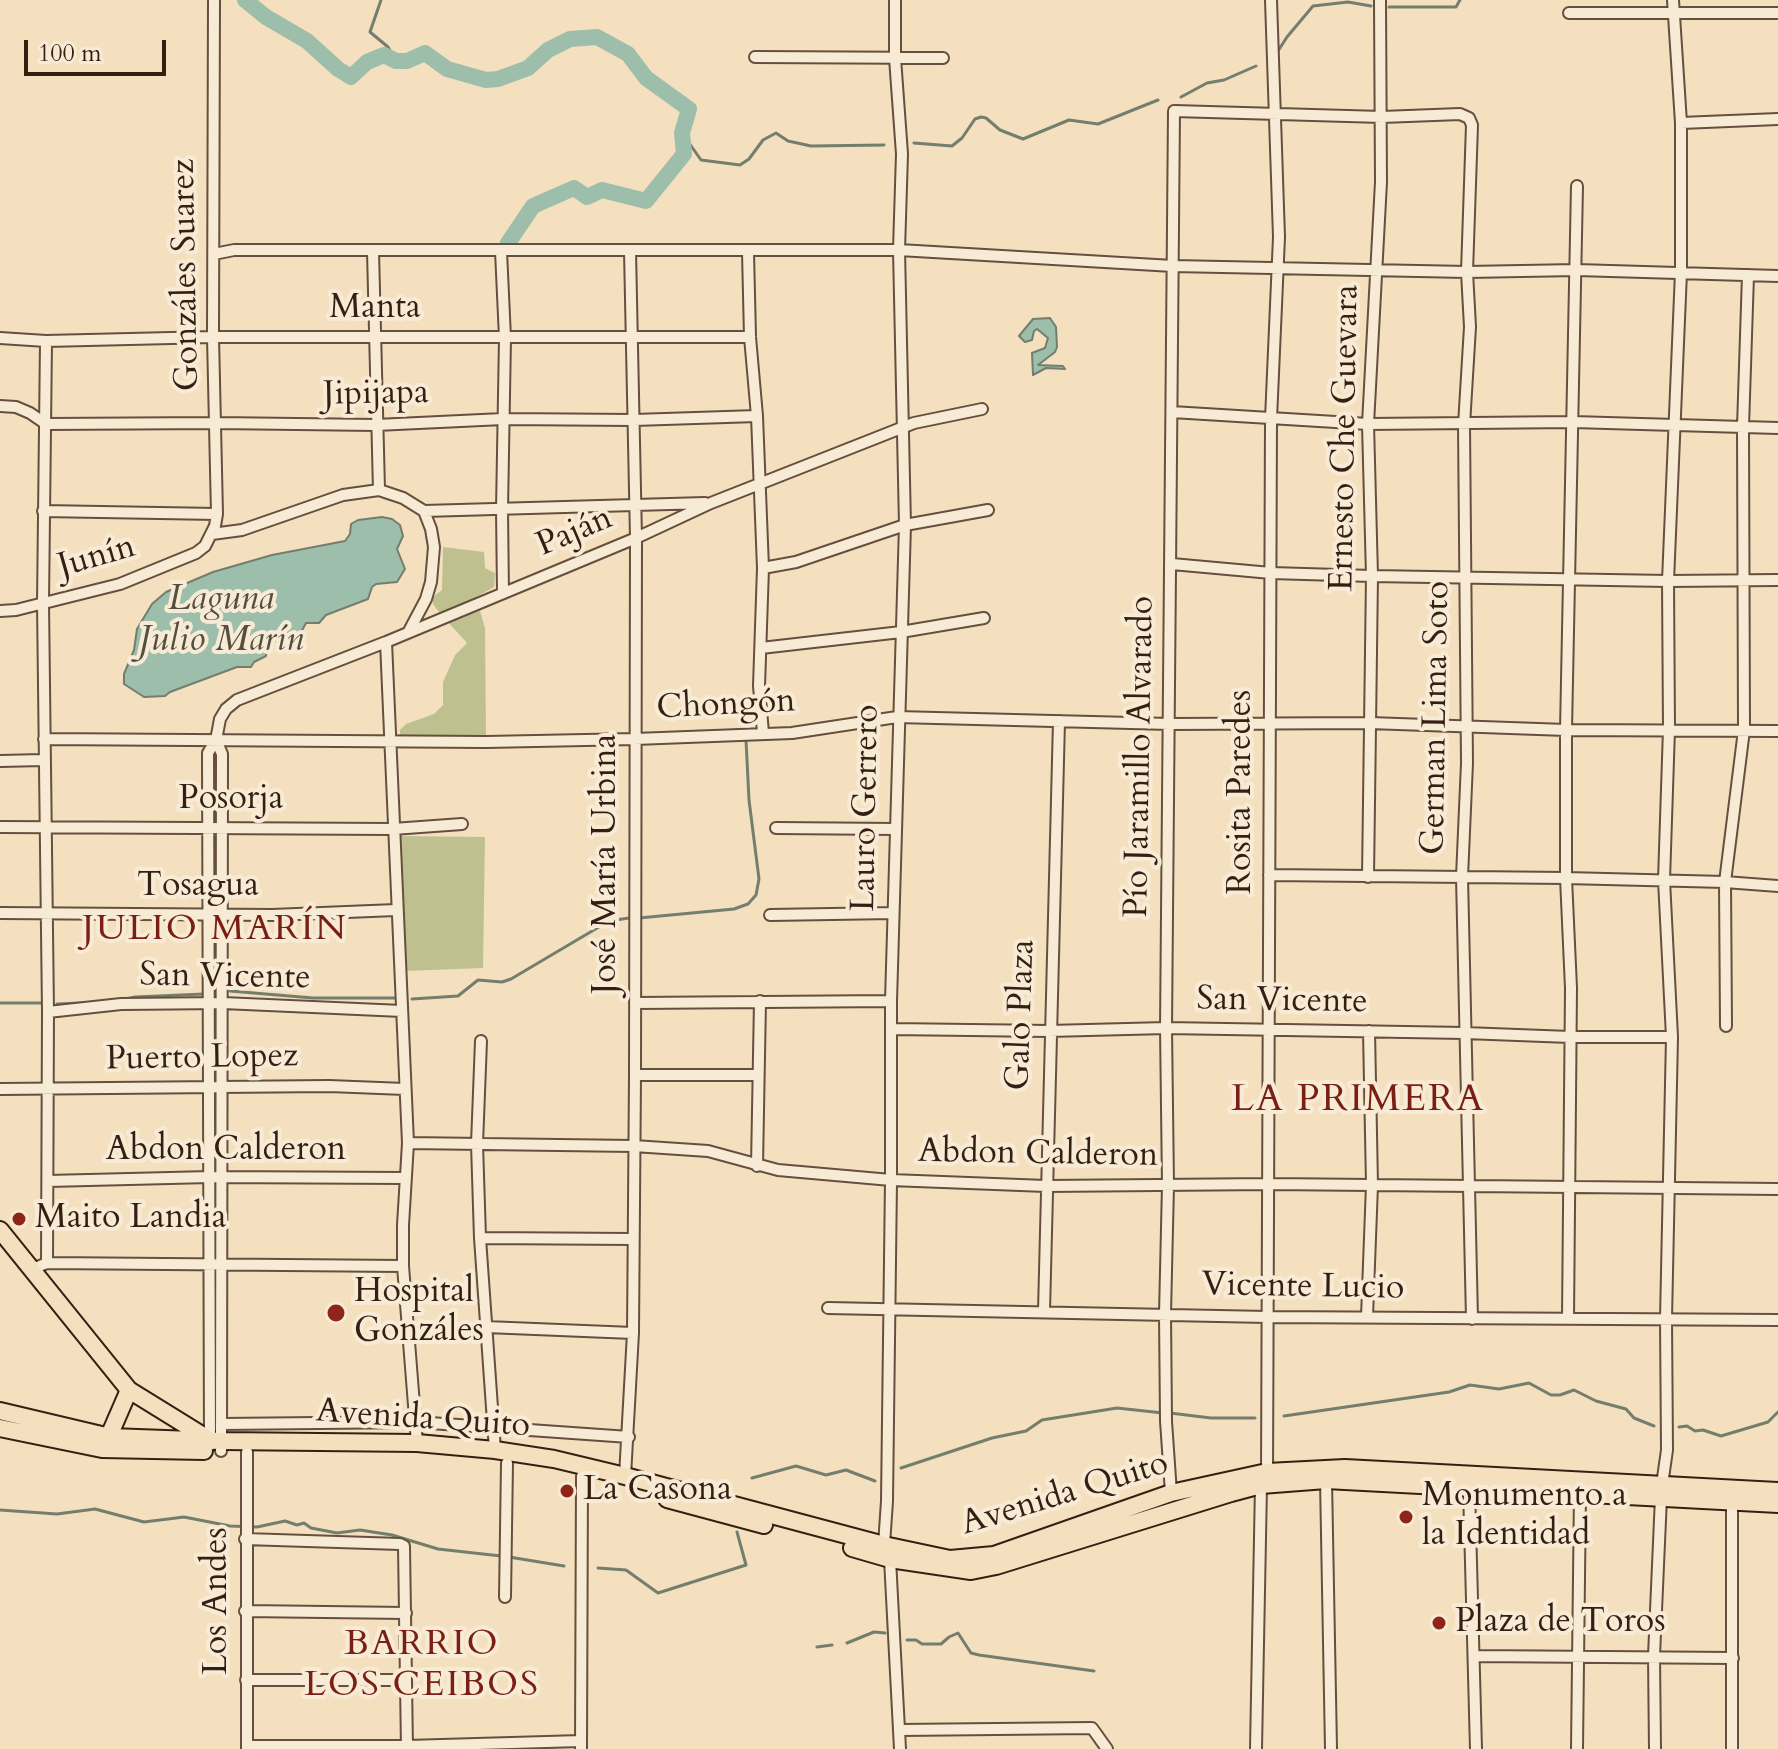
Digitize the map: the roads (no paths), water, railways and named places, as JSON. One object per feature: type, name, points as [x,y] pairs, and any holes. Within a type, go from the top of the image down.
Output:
[{"type":"highway","points":[[0,1230],[129,1390],[216,1446]]},
{"type":"highway","points":[[106,1443],[129,1390]]},
{"type":"highway","name":"Avenida Quito","points":[[0,1411],[106,1443]]},
{"type":"highway","name":"Avenida Quito","points":[[0,1428],[106,1443],[216,1446],[417,1443],[495,1450],[554,1459],[625,1476],[950,1570],[971,1571],[996,1566],[1264,1478],[1580,1492],[1778,1491]]},
{"type":"highway","name":"Avenida Quito","points":[[216,1446],[247,1452],[423,1454],[507,1463],[582,1476],[887,1552],[950,1559],[994,1555],[1171,1493],[1345,1468],[1662,1491],[1778,1504]]},
{"type":"street","name":"Gonzáles Suarez","points":[[205,546],[217,514],[213,337],[214,0]]},
{"type":"street","name":"Lauro Gerrero","points":[[895,0],[895,58],[902,154],[899,250],[905,525],[891,1001],[887,1552],[900,1749]]},
{"type":"street","name":"Rosita Paredes","points":[[1256,1749],[1270,1184],[1271,419],[1279,237],[1271,0]]},
{"type":"street","name":"Ernesto Che Guevara","points":[[1368,877],[1372,576],[1368,424],[1382,117],[1380,0]]},
{"type":"street","points":[[1655,1749],[1654,1656],[1662,1491],[1667,1450],[1666,1319],[1672,1037],[1664,880],[1669,729],[1668,581],[1681,272],[1681,123],[1673,0]]},
{"type":"street","points":[[1569,13],[1778,13]]},
{"type":"street","points":[[755,57],[943,58]]},
{"type":"street","name":"Pío Jaramillo Alvarado","points":[[1171,1493],[1166,1421],[1165,1314],[1174,111],[1274,113]]},
{"type":"street","points":[[1274,113],[1382,117]]},
{"type":"street","name":"German Lima Soto","points":[[1382,117],[1460,114],[1469,118],[1472,125],[1467,272],[1470,327],[1464,425],[1467,576],[1462,877],[1472,1319]]},
{"type":"street","points":[[1681,123],[1778,119]]},
{"type":"street","points":[[1568,1319],[1570,954],[1566,878],[1566,730],[1577,186]]},
{"type":"street","points":[[214,254],[234,250],[899,250],[1173,266],[1467,272],[1577,270],[1778,276]]},
{"type":"street","points":[[373,251],[379,490]]},
{"type":"street","points":[[501,251],[505,338],[503,593]]},
{"type":"street","name":"José María Urbina","points":[[625,1476],[633,1333],[635,1075],[636,538],[630,251]]},
{"type":"street","points":[[748,252],[763,568],[759,686],[763,733]]},
{"type":"street","points":[[1726,1026],[1725,882],[1744,730],[1743,427],[1748,275]]},
{"type":"street","name":"Manta","points":[[0,338],[46,341],[375,336],[750,337]]},
{"type":"street","points":[[46,341],[43,760],[48,1012],[47,1263]]},
{"type":"street","name":"Jipijapa","points":[[0,406],[16,407],[46,424],[376,425],[503,419],[634,420],[757,416]]},
{"type":"street","name":"Paján","points":[[216,1264],[210,1177],[208,753],[216,740],[220,719],[237,700],[386,642],[759,484],[903,428],[982,409]]},
{"type":"street","points":[[1172,412],[1368,424],[1573,422],[1778,428]]},
{"type":"street","points":[[212,534],[242,530],[343,495],[379,490],[403,498],[424,511],[711,503]]},
{"type":"street","points":[[763,568],[810,558],[905,525],[988,510]]},
{"type":"street","points":[[43,511],[217,514]]},
{"type":"street","points":[[409,631],[426,599],[434,570],[431,529],[424,511]]},
{"type":"street","name":"Junín","points":[[0,611],[16,610],[120,584],[196,553],[205,546]]},
{"type":"street","points":[[1172,564],[1271,573],[1372,576],[1778,580]]},
{"type":"street","points":[[761,648],[901,632],[984,618]]},
{"type":"street","points":[[386,642],[408,1143],[403,1266],[417,1443]]},
{"type":"street","name":"Chongón","points":[[44,739],[392,742],[635,739],[792,733],[897,717],[1170,724],[1370,723],[1566,730],[1778,731]]},
{"type":"street","name":"Galo Plaza","points":[[1044,1311],[1059,721]]},
{"type":"street","points":[[216,740],[222,754],[223,915],[223,1178],[216,1264],[216,1446]]},
{"type":"street","points":[[0,761],[43,760]]},
{"type":"street","name":"Posorja","points":[[0,827],[393,829],[462,824]]},
{"type":"street","points":[[776,828],[895,829]]},
{"type":"street","points":[[1269,875],[1664,880],[1778,886]]},
{"type":"street","name":"Tosagua","points":[[0,913],[223,915],[396,910]]},
{"type":"street","points":[[770,915],[893,913]]},
{"type":"street","points":[[757,1166],[760,1001]]},
{"type":"street","points":[[635,1003],[891,1001]]},
{"type":"street","name":"San Vicente","points":[[48,1012],[121,1004],[210,1003],[402,1011]]},
{"type":"street","name":"San Vicente","points":[[891,1029],[1049,1031],[1166,1028],[1672,1037]]},
{"type":"street","points":[[1367,1317],[1372,1185],[1369,1031]]},
{"type":"street","points":[[481,1041],[477,1144],[480,1238],[495,1450]]},
{"type":"street","points":[[635,1075],[758,1075]]},
{"type":"street","name":"Puerto Lopez","points":[[0,1089],[405,1089]]},
{"type":"street","name":"Abdon Calderon","points":[[408,1143],[634,1146],[708,1151],[789,1172],[891,1180],[1046,1186],[1270,1184],[1778,1189]]},
{"type":"street","name":"Abdon Calderon","points":[[48,1181],[210,1177],[405,1178]]},
{"type":"street","points":[[480,1238],[633,1239]]},
{"type":"street","points":[[30,1270],[47,1263],[403,1266]]},
{"type":"street","points":[[216,1264],[221,1424],[216,1446]]},
{"type":"street","name":"Vicente Lucio","points":[[828,1308],[1267,1317],[1778,1320]]},
{"type":"street","points":[[486,1327],[633,1333]]},
{"type":"street","points":[[221,1424],[416,1422],[629,1437]]},
{"type":"street","name":"Los Andes","points":[[247,1452],[247,1747]]},
{"type":"street","points":[[505,1597],[507,1463]]},
{"type":"street","points":[[247,1747],[581,1745],[582,1476]]},
{"type":"street","points":[[1326,1480],[1331,1749]]},
{"type":"street","points":[[1469,1488],[1476,1749]]},
{"type":"street","points":[[1577,1749],[1580,1492]]},
{"type":"street","points":[[1732,1501],[1732,1749]]},
{"type":"street","points":[[245,1537],[404,1546],[407,1748]]},
{"type":"street","points":[[245,1611],[406,1613]]},
{"type":"street","points":[[1475,1656],[1733,1658]]},
{"type":"street","points":[[246,1680],[406,1680]]},
{"type":"street","points":[[900,1730],[1092,1728],[1107,1749]]},
{"type":"water","points":[[1050,318],[1056,327],[1057,347],[1038,365],[1063,366],[1065,369],[1046,368],[1033,375],[1032,353],[1045,348],[1048,338],[1037,329],[1032,340],[1025,342],[1019,336],[1033,319]]},
{"type":"water","name":"Laguna Julio Marín","points":[[382,517],[400,525],[403,536],[397,549],[405,569],[397,582],[376,584],[368,599],[326,615],[319,623],[306,623],[299,636],[293,637],[286,632],[283,637],[267,644],[266,656],[251,667],[237,667],[165,696],[144,697],[124,684],[137,629],[152,604],[166,592],[213,572],[272,555],[345,541],[351,524]]},
{"type":"waterway","points":[[245,0],[266,17],[307,41],[351,77],[367,62],[384,55],[396,61],[407,61],[425,53],[447,69],[486,80],[498,79],[528,68],[548,50],[570,39],[597,37],[628,54],[646,78],[689,109],[682,133],[684,154],[646,201],[602,190],[587,197],[574,188],[533,206],[508,243]]},
{"type":"waterway","points":[[381,0],[370,32],[388,47],[396,61]]},
{"type":"waterway","points":[[1389,7],[1456,7],[1460,0]]},
{"type":"waterway","points":[[1278,51],[1313,6],[1348,2],[1371,6]]},
{"type":"waterway","points":[[1181,97],[1207,83],[1224,80],[1256,66]]},
{"type":"waterway","points":[[914,143],[952,146],[962,138],[975,119],[981,117],[1000,130],[1023,139],[1069,120],[1098,124],[1158,100]]},
{"type":"waterway","points":[[682,133],[701,160],[740,165],[749,159],[763,140],[776,133],[788,141],[811,146],[884,145]]},
{"type":"waterway","points":[[639,918],[734,909],[748,904],[756,895],[759,879],[749,800],[746,740]]},
{"type":"waterway","points":[[412,999],[458,996],[478,980],[502,982],[511,979],[609,921],[629,918]]},
{"type":"waterway","points":[[230,991],[313,998],[394,998]]},
{"type":"waterway","points":[[121,1000],[204,994]]},
{"type":"waterway","points":[[0,1003],[43,1003]]},
{"type":"waterway","points":[[57,1004],[81,1003]]},
{"type":"waterway","points":[[1284,1416],[1449,1392],[1470,1385],[1499,1389],[1529,1383],[1551,1395],[1574,1390],[1596,1401],[1626,1409],[1634,1418],[1654,1426]]},
{"type":"waterway","points":[[901,1468],[992,1438],[1026,1431],[1042,1420],[1117,1408],[1163,1413]]},
{"type":"waterway","points":[[1679,1427],[1687,1426],[1695,1431],[1703,1430],[1721,1436],[1768,1422],[1778,1412]]},
{"type":"waterway","points":[[1170,1413],[1211,1418],[1255,1418]]},
{"type":"waterway","points":[[752,1478],[796,1466],[826,1475],[846,1470],[875,1481]]},
{"type":"waterway","points":[[0,1510],[57,1514],[95,1509],[144,1522],[184,1517],[230,1526],[257,1527],[285,1521],[337,1533],[360,1530],[392,1535],[438,1549],[501,1556]]},
{"type":"waterway","points":[[598,1568],[626,1570],[658,1593],[746,1565],[737,1532]]},
{"type":"waterway","points":[[509,1557],[564,1566]]},
{"type":"waterway","points":[[847,1643],[874,1632],[885,1633]]},
{"type":"waterway","points":[[907,1640],[941,1644],[958,1633],[971,1653],[1094,1671]]},
{"type":"waterway","points":[[817,1647],[832,1645]]},
{"type":"place","name":"Maito Landia","points":[[19,1219]]},
{"type":"place","name":"Hospital Gonzáles","points":[[336,1313]]},
{"type":"place","name":"La Casona","points":[[567,1491]]},
{"type":"place","name":"Monumento a la Identidad","points":[[1406,1517]]},
{"type":"place","name":"Plaza de Toros","points":[[1439,1623]]},
{"type":"district","name":"JULIO MARÍN","points":[[215,931]]},
{"type":"district","name":"LA PRIMERA","points":[[1358,1101]]},
{"type":"district","name":"BARRIO LOS CEIBOS","points":[[422,1666]]}]
